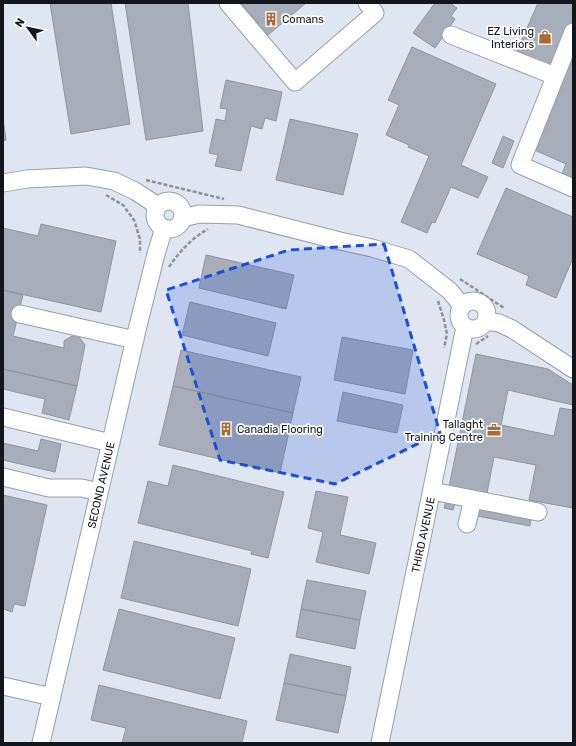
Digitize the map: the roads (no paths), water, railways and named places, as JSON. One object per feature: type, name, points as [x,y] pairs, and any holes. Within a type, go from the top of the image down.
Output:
[{"type":"street","points":[[228,3],[295,82],[375,13],[367,3]]},
{"type":"street","points":[[451,35],[555,76]]},
{"type":"street","points":[[572,38],[555,76],[520,165],[573,188]]},
{"type":"street","points":[[3,183],[27,179],[86,176],[114,181],[136,191],[158,206]]},
{"type":"street","points":[[166,201],[175,202],[179,205],[184,213],[184,218],[180,225],[172,229],[164,228],[157,223],[155,214],[158,206],[166,201]]},
{"type":"street","points":[[184,218],[199,214],[238,215],[372,248],[409,259],[450,291],[462,306]]},
{"type":"street","name":"SECOND AVENUE","points":[[41,743],[135,340],[152,269],[164,228]]},
{"type":"street","points":[[470,301],[479,301],[483,304],[488,312],[488,317],[483,325],[474,329],[465,327],[462,324],[459,315],[462,306],[470,301]]},
{"type":"street","points":[[20,314],[135,340]]},
{"type":"street","points":[[486,321],[500,323],[512,329],[573,368]]},
{"type":"street","name":"THIRD AVENUE","points":[[380,743],[465,327]]},
{"type":"street","points":[[3,417],[111,442]]},
{"type":"street","points":[[3,477],[49,488],[82,488],[99,492]]},
{"type":"street","points":[[432,491],[538,512]]},
{"type":"street","points":[[467,524],[473,500]]},
{"type":"street","points":[[3,686],[52,697]]},
{"type":"place","name":"Comans","points":[[271,19]]},
{"type":"place","name":"EZ Living Interiors","points":[[545,37]]},
{"type":"place","name":"Canadia Flooring","points":[[226,429]]},
{"type":"place","name":"Tallaght Training Centre","points":[[494,430]]}]
